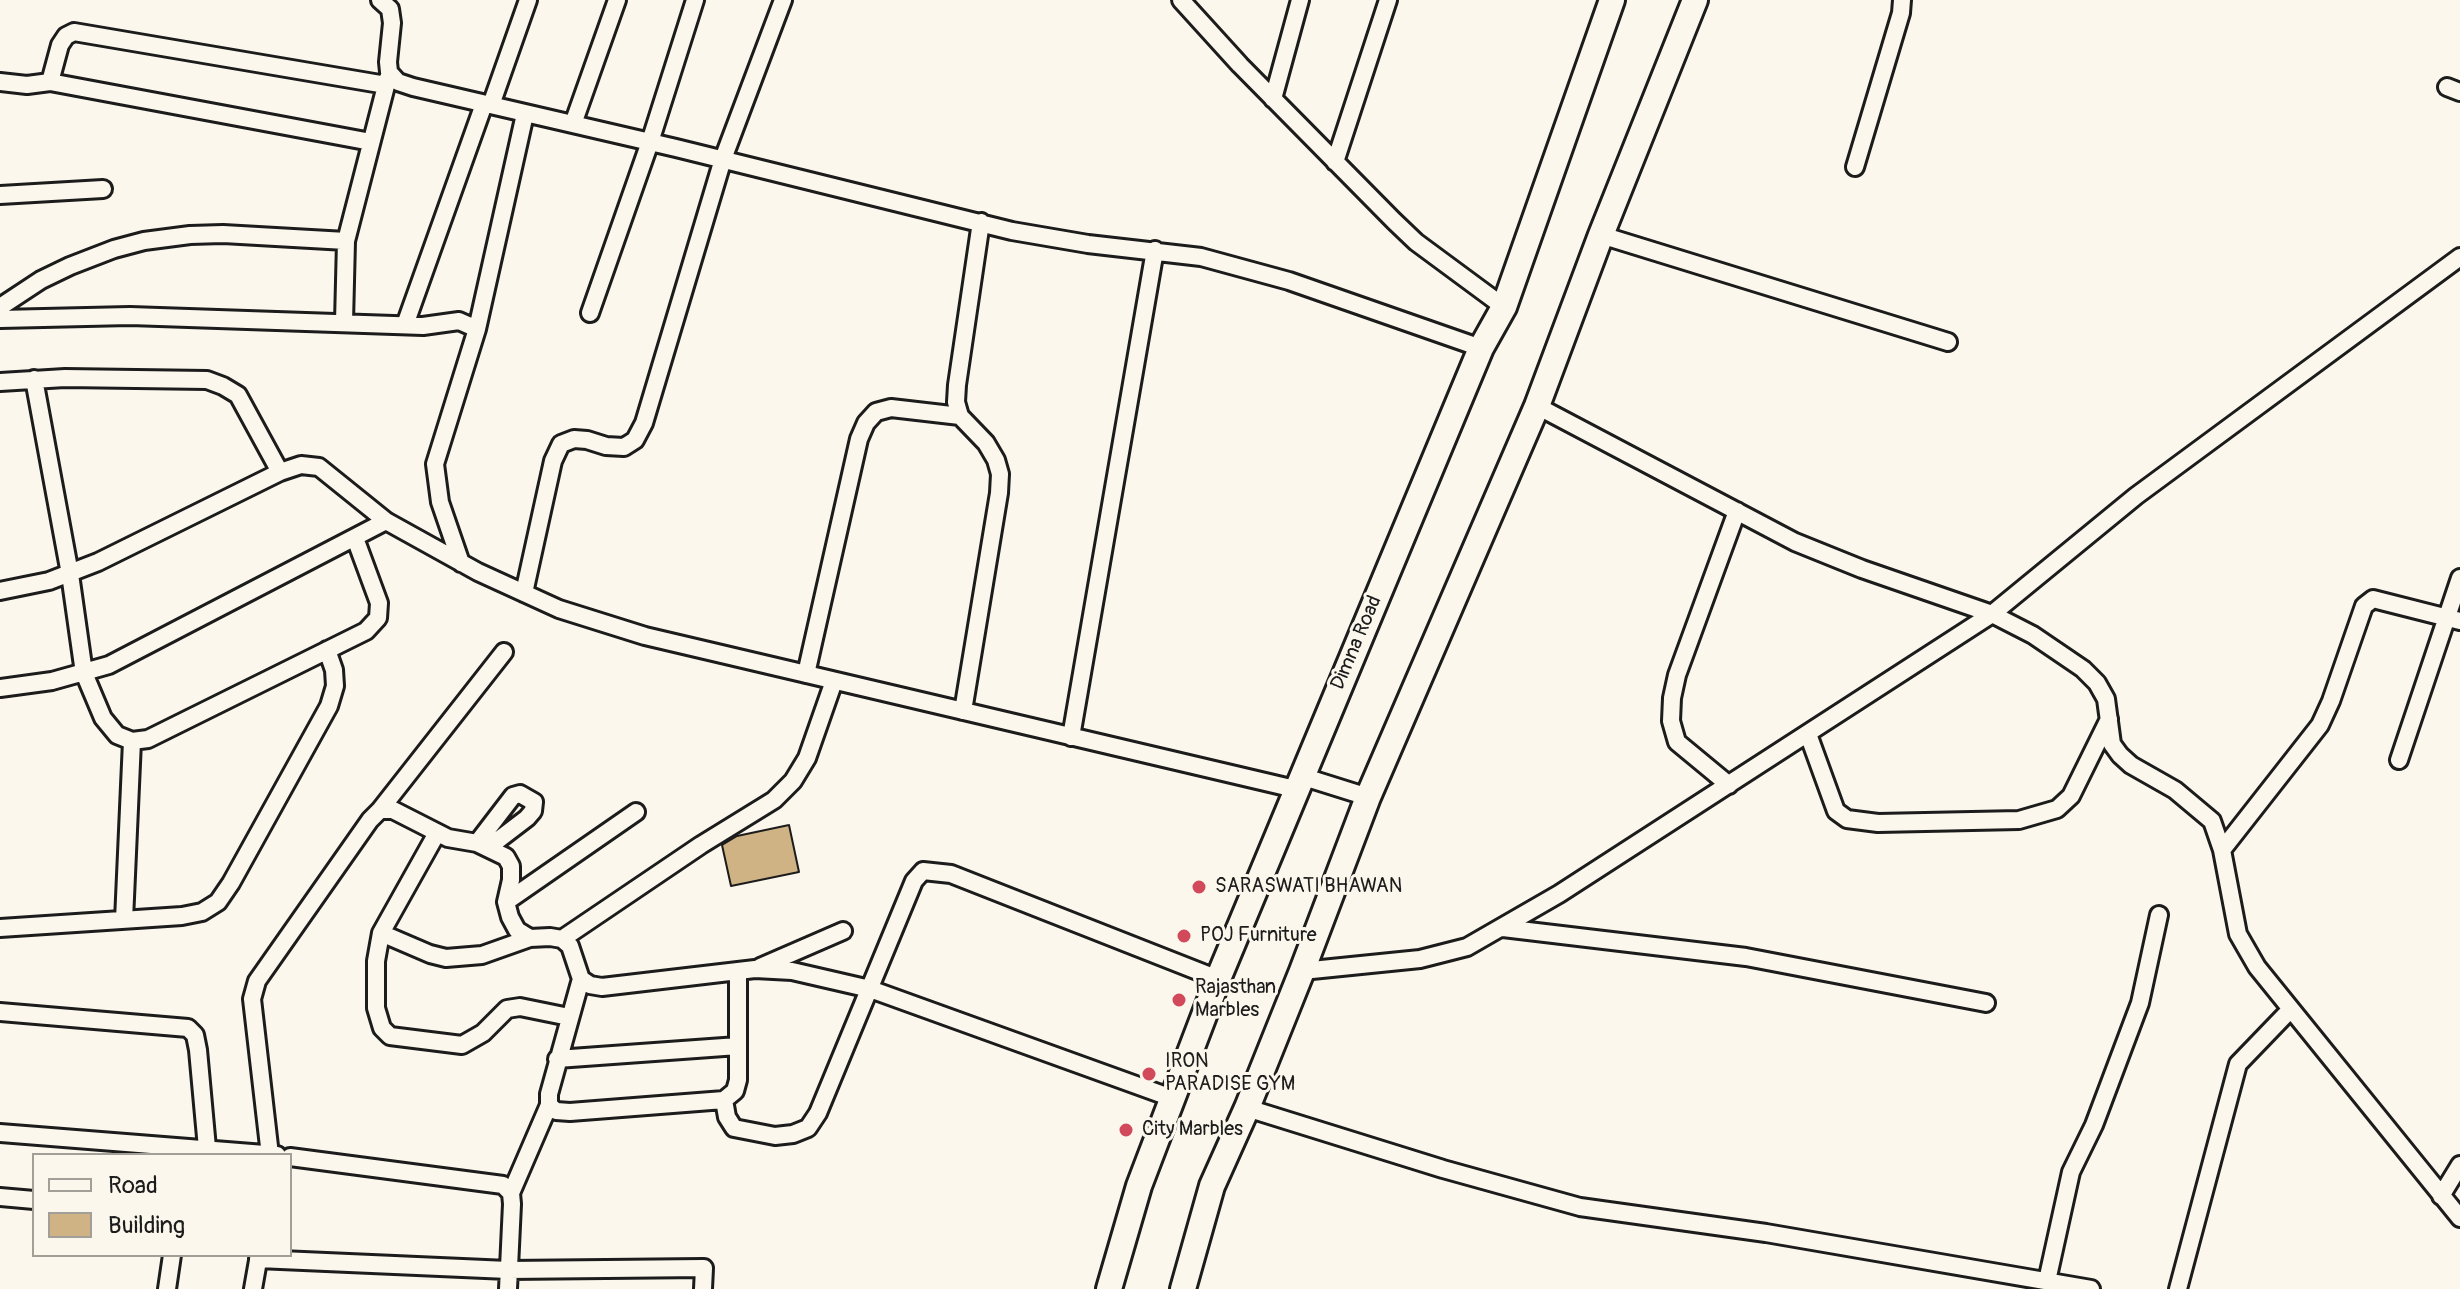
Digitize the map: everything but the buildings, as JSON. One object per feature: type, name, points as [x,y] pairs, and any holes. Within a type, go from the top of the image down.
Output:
[{"type":"street","points":[[344,322],[346,241],[388,79],[392,23],[390,9],[382,0]]},
{"type":"street","points":[[405,325],[528,0]]},
{"type":"street","points":[[573,124],[617,0]]},
{"type":"street","points":[[590,313],[650,142],[695,0]]},
{"type":"street","points":[[524,593],[553,461],[561,444],[574,439],[624,447],[635,440],[644,423],[723,159],[783,0]]},
{"type":"street","points":[[1181,0],[1273,99],[1416,242],[1504,307]]},
{"type":"street","points":[[1273,99],[1300,0]]},
{"type":"street","points":[[1335,162],[1388,0]]},
{"type":"street","name":"Dimna Road","points":[[1109,1289],[1139,1186],[1218,979],[1481,348],[1504,307],[1612,0]]},
{"type":"street","points":[[1183,1289],[1212,1186],[1302,971],[1368,797],[1537,406],[1695,0]]},
{"type":"street","points":[[1855,167],[1901,13],[1902,0]]},
{"type":"street","points":[[50,82],[60,45],[66,36],[74,32],[388,79],[1046,237],[1201,257],[1289,281],[1481,348]]},
{"type":"street","points":[[0,82],[27,85],[50,82],[371,142]]},
{"type":"street","points":[[461,563],[440,502],[435,464],[477,329],[525,114]]},
{"type":"street","points":[[0,195],[103,189]]},
{"type":"street","points":[[963,711],[1000,474],[986,443],[960,416],[956,402],[981,222]]},
{"type":"street","points":[[0,307],[41,280],[70,266],[144,241],[223,234],[346,241]]},
{"type":"street","points":[[1601,235],[1948,342]]},
{"type":"street","points":[[1071,737],[1155,250]]},
{"type":"street","points":[[1302,971],[1420,959],[1467,947],[1503,928],[1992,614],[2136,496],[2457,263]]},
{"type":"street","points":[[0,319],[130,316],[423,326],[459,321],[477,329]]},
{"type":"street","points":[[0,382],[189,378],[223,386],[238,395],[280,472]]},
{"type":"street","points":[[34,379],[70,574],[84,673],[103,718],[117,735],[132,741],[148,739],[366,631],[378,618],[379,603],[355,538]]},
{"type":"street","points":[[1537,406],[1795,542],[1992,614],[2033,635],[2083,669],[2097,683],[2106,699],[2112,744],[2120,755],[2207,814],[2222,850],[2238,934],[2257,967],[2460,1218]]},
{"type":"street","points":[[806,674],[859,439],[866,423],[876,412],[891,408],[960,416]]},
{"type":"street","points":[[0,591],[70,574],[280,472],[301,465],[319,467],[386,521],[461,563],[559,609],[645,636],[1071,737],[1368,797]]},
{"type":"street","points":[[1729,785],[1677,742],[1671,721],[1677,675],[1737,511]]},
{"type":"street","points":[[0,688],[52,681],[109,665],[386,521]]},
{"type":"street","points":[[2399,760],[2454,619],[2460,578]]},
{"type":"street","points":[[2222,850],[2320,725],[2364,606],[2373,599],[2454,619]]},
{"type":"street","points":[[0,928],[202,912],[218,902],[329,706],[335,686],[334,670],[327,650]]},
{"type":"street","points":[[273,1153],[252,999],[257,981],[370,820],[504,652]]},
{"type":"street","points":[[562,939],[774,800],[793,781],[807,758],[834,681]]},
{"type":"street","points":[[1808,734],[1836,811],[1847,819],[1878,823],[2019,820],[2057,809],[2071,796],[2109,719]]},
{"type":"street","points":[[124,920],[132,741]]},
{"type":"street","points":[[380,810],[393,810],[448,838],[483,845],[506,857],[511,866],[506,902],[510,917],[517,930],[530,938]]},
{"type":"street","points":[[506,902],[636,812]]},
{"type":"street","points":[[437,833],[381,933],[376,961],[378,1020],[390,1036],[462,1045],[483,1033],[507,1009],[520,1007],[569,1017]]},
{"type":"street","points":[[724,1100],[727,1117],[734,1128],[775,1136],[808,1128],[818,1113],[914,881],[923,871],[951,874],[1218,979]]},
{"type":"street","points":[[2047,1281],[2071,1172],[2094,1125],[2140,1003],[2159,915]]},
{"type":"street","points":[[1503,928],[1746,957],[1986,1003]]},
{"type":"street","points":[[746,970],[843,931]]},
{"type":"street","points":[[381,933],[446,958],[482,955],[530,938],[562,939],[570,946],[581,979],[557,1059],[549,1105],[511,1193],[508,1289]]},
{"type":"street","points":[[581,979],[602,987],[746,970],[792,971],[870,989],[1172,1098]]},
{"type":"street","points":[[549,1105],[556,1111],[570,1112],[724,1100],[735,1091],[738,1080],[738,1046],[746,970]]},
{"type":"street","points":[[2178,1289],[2238,1064],[2290,1010]]},
{"type":"street","points":[[0,1012],[188,1028],[195,1035],[198,1050],[195,1150]]},
{"type":"street","points":[[557,1059],[738,1046]]},
{"type":"street","points":[[1247,1108],[1443,1169],[1580,1207],[1766,1233],[2091,1289]]},
{"type":"street","points":[[0,1133],[254,1153]]},
{"type":"street","points":[[292,1157],[488,1181],[503,1185],[511,1193]]},
{"type":"street","points":[[2441,1196],[2460,1165]]},
{"type":"street","points":[[0,1197],[32,1200]]},
{"type":"street","points":[[167,1289],[172,1257]]},
{"type":"street","points":[[253,1289],[258,1257],[508,1270],[704,1268],[703,1289]]},
{"type":"place","name":"SARASWATI BHAWAN","points":[[1199,887]]},
{"type":"place","name":"POJ Furniture","points":[[1184,936]]},
{"type":"place","name":"Rajasthan Marbles","points":[[1179,1000]]},
{"type":"place","name":"IRON PARADISE GYM","points":[[1149,1074]]},
{"type":"place","name":"City Marbles","points":[[1126,1130]]}]
